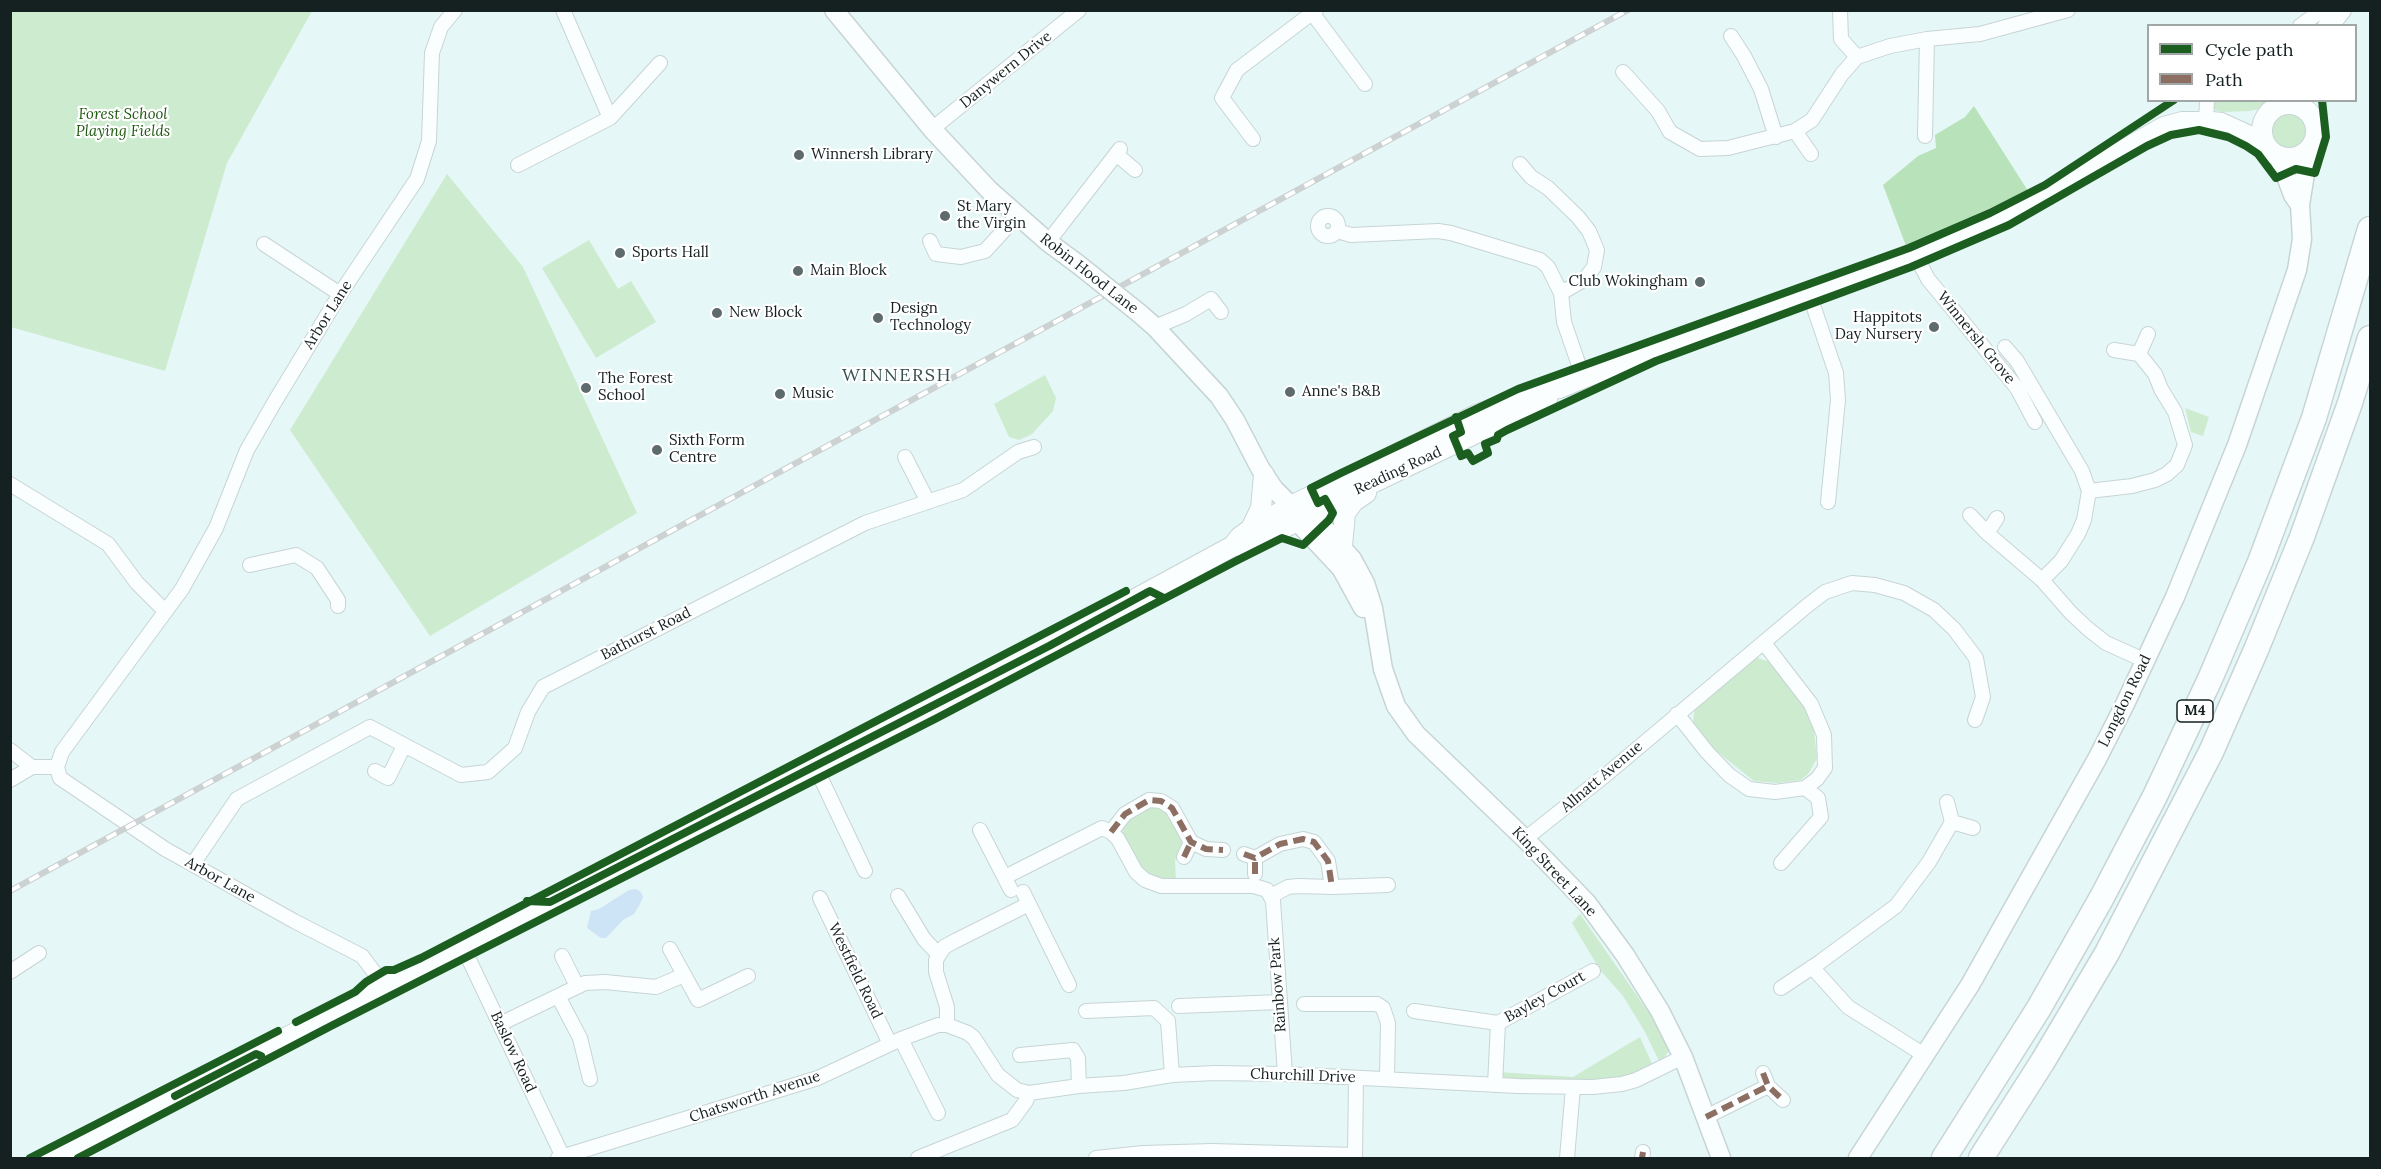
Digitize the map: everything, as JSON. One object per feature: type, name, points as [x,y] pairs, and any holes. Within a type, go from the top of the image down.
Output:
[{"type":"highway","name":"M4","points":[[1944,1158],[2039,1008],[2101,899],[2155,796],[2210,680],[2260,562],[2314,418],[2370,230]]},
{"type":"highway","name":"M4","points":[[1981,1158],[2043,1061],[2106,953],[2211,752],[2302,537],[2350,403],[2370,338]]},
{"type":"main road","name":"Robin Hood Lane","points":[[834,10],[932,129],[989,190],[1048,242],[1155,327],[1219,396],[1235,420],[1264,475],[1299,514]]},
{"type":"main road","points":[[2330,24],[2341,10]]},
{"type":"main road","points":[[2278,107],[2311,108],[2315,130],[2313,142],[2309,148],[2295,156],[2272,149],[2262,129],[2278,107]]},
{"type":"main road","name":"Reading Road","points":[[52,1158],[1049,646],[1233,546],[1255,543],[1299,514],[1476,415],[1811,299],[1970,231],[2031,202],[2164,127],[2182,122],[2213,122],[2278,107]]},
{"type":"main road","name":"Reading Road","points":[[2213,122],[2272,149]]},
{"type":"main road","name":"Longdon Road","points":[[1858,1158],[1970,985],[2097,759],[2146,661],[2222,485],[2292,285],[2302,239],[2300,205],[2309,148]]},
{"type":"main road","name":"Longdon Road","points":[[2272,149],[2300,205]]},
{"type":"main road","name":"Reading Road","points":[[1233,546],[1251,529],[1299,514],[1378,480],[1532,408],[1547,400],[1559,388]]},
{"type":"main road","points":[[1251,529],[1261,508],[1264,475]]},
{"type":"main road","points":[[1342,546],[1347,509],[1378,480]]},
{"type":"main road","name":"King Street Lane","points":[[1299,514],[1322,526],[1342,546],[1365,583],[1373,608],[1380,659],[1389,690],[1406,721],[1587,903],[1625,955],[1660,1011],[1683,1057],[1721,1158]]},
{"type":"main road","name":"King Street Lane","points":[[1299,514],[1341,568],[1378,639]]},
{"type":"street","name":"Arbor Lane","points":[[385,987],[362,956],[193,864],[94,803],[60,778],[57,767],[62,752],[182,589],[216,528],[247,450],[340,294],[421,170],[429,141],[432,53],[441,27],[455,10]]},
{"type":"street","points":[[563,10],[610,117]]},
{"type":"street","name":"Danywern Drive","points":[[932,129],[1079,10]]},
{"type":"street","points":[[1840,10],[1841,39],[1857,57]]},
{"type":"street","points":[[1623,72],[1658,111],[1670,132],[1700,149],[1728,148],[1795,131],[1812,120],[1842,74],[1857,57],[1890,46],[1927,39],[1980,34],[2048,13],[2068,10]]},
{"type":"street","points":[[2303,24],[2322,10]]},
{"type":"street","points":[[1253,139],[1222,98],[1237,70],[1315,12],[1365,84]]},
{"type":"street","points":[[1731,36],[1761,89],[1776,137]]},
{"type":"street","points":[[1925,136],[1927,39]]},
{"type":"street","points":[[518,165],[610,117],[660,63]]},
{"type":"street","points":[[2208,102],[2213,122]]},
{"type":"street","points":[[1795,131],[1811,154]]},
{"type":"street","points":[[1048,242],[1118,152],[1135,170]]},
{"type":"street","points":[[1520,164],[1531,177],[1548,188],[1578,216],[1589,231],[1597,250],[1594,267],[1585,279],[1561,293]]},
{"type":"street","points":[[936,254],[962,257],[985,251],[1017,216]]},
{"type":"street","points":[[1337,231],[1352,235],[1438,231],[1540,260],[1556,278],[1561,293],[1564,322],[1583,377]]},
{"type":"street","points":[[930,241],[936,254]]},
{"type":"street","points":[[264,244],[340,294]]},
{"type":"street","points":[[925,265],[936,254]]},
{"type":"street","name":"Winnersh Grove","points":[[1916,254],[1928,279],[2017,388],[2035,422]]},
{"type":"street","points":[[1155,327],[1186,314],[1211,299],[1221,312]]},
{"type":"street","points":[[1811,299],[1836,373],[1838,400],[1828,502]]},
{"type":"street","points":[[2139,354],[2148,334]]},
{"type":"street","points":[[2005,347],[2018,361],[2082,471],[2089,491],[2084,520],[2078,534],[2061,561],[2042,580]]},
{"type":"street","points":[[2089,491],[2132,486],[2155,480],[2172,469],[2182,455],[2185,445],[2175,412],[2155,374],[2139,354],[2114,351]]},
{"type":"street","name":"Bathurst Road","points":[[193,864],[237,799],[370,727],[461,775],[488,772],[515,748],[528,711],[543,687],[865,523],[963,490],[1018,452],[1034,447]]},
{"type":"street","points":[[905,457],[928,502]]},
{"type":"street","points":[[10,484],[108,544],[137,584],[165,611]]},
{"type":"street","points":[[1970,515],[1987,533],[2042,580],[2071,613],[2106,643],[2146,661]]},
{"type":"street","points":[[1987,533],[1997,518]]},
{"type":"street","points":[[250,565],[296,555],[316,568],[338,600],[338,606]]},
{"type":"street","name":"Allnatt Avenue","points":[[1525,839],[1825,592],[1852,583],[1875,585],[1904,593],[1934,610],[1954,628],[1976,658],[1987,697],[1975,720]]},
{"type":"street","points":[[1677,714],[1707,752],[1729,775],[1749,789],[1775,792],[1805,788],[1817,779],[1825,768],[1824,735],[1810,704],[1764,643]]},
{"type":"street","points":[[388,778],[404,746]]},
{"type":"street","points":[[10,750],[32,767]]},
{"type":"street","points":[[815,766],[865,871]]},
{"type":"street","points":[[10,780],[32,767],[57,767]]},
{"type":"street","points":[[1781,863],[1821,817],[1818,798],[1805,788]]},
{"type":"street","points":[[1111,832],[1125,813],[1149,800],[1161,801],[1172,808],[1191,842],[1206,849],[1223,850]]},
{"type":"street","points":[[1781,988],[1896,906],[1929,862],[1952,822],[1947,802]]},
{"type":"street","points":[[1952,822],[1973,828]]},
{"type":"street","points":[[1005,877],[1102,828],[1111,832],[1118,839],[1130,863],[1145,880],[1161,886],[1254,886],[1267,890],[1271,896],[1288,887],[1388,885]]},
{"type":"street","points":[[980,830],[1005,877],[1021,896],[1069,985]]},
{"type":"street","points":[[1255,874],[1249,856],[1280,844],[1303,839],[1314,842],[1328,861],[1332,887]]},
{"type":"street","points":[[1184,857],[1191,842]]},
{"type":"street","points":[[898,896],[924,939],[939,954]]},
{"type":"street","points":[[918,1158],[1012,1120],[1026,1101],[1029,1093],[1017,1090],[998,1075],[974,1038],[968,1033],[946,1025],[947,1007],[936,972],[936,960],[944,947],[1021,896]]},
{"type":"street","name":"Rainbow Park","points":[[1271,896],[1285,1074]]},
{"type":"street","name":"Westfield Road","points":[[820,897],[895,1041],[939,1113]]},
{"type":"street","name":"Baslow Road","points":[[463,947],[560,1158]]},
{"type":"street","points":[[670,949],[698,1000],[748,976]]},
{"type":"street","points":[[10,972],[39,953]]},
{"type":"street","points":[[562,956],[577,986]]},
{"type":"street","points":[[1812,967],[1848,1007],[1926,1056]]},
{"type":"street","name":"Bayley Court","points":[[1414,1011],[1498,1023],[1593,971]]},
{"type":"street","points":[[500,1024],[577,986],[596,982],[656,987],[684,975]]},
{"type":"street","points":[[558,996],[580,1038],[590,1079]]},
{"type":"street","points":[[1179,1006],[1280,1002]]},
{"type":"street","points":[[1304,1004],[1377,1004],[1383,1008],[1388,1023],[1387,1079]]},
{"type":"street","points":[[1086,1011],[1154,1008],[1168,1021],[1172,1075]]},
{"type":"street","name":"Bayley Court","points":[[1495,1085],[1498,1023]]},
{"type":"street","name":"Chatsworth Avenue","points":[[560,1158],[818,1078],[895,1041],[930,1027],[946,1025]]},
{"type":"street","points":[[1020,1054],[1073,1050],[1078,1058],[1079,1086]]},
{"type":"street","name":"Churchill Drive","points":[[1029,1093],[1124,1083],[1172,1075],[1285,1074],[1573,1088],[1622,1084],[1650,1074],[1683,1057]]},
{"type":"street","points":[[1763,1073],[1768,1086],[1783,1100]]},
{"type":"street","points":[[1096,1158],[1143,1153],[1355,1157],[1356,1078]]},
{"type":"street","points":[[1706,1117],[1768,1086]]},
{"type":"street","points":[[1567,1158],[1573,1088]]},
{"type":"green space","name":"Forest School Playing Fields","points":[[10,11],[312,11],[227,163],[165,371],[11,327]]},
{"type":"green space","points":[[2212,102],[2270,102],[2260,109],[2249,111],[2215,110]]},
{"type":"green space","points":[[1974,106],[2028,191],[1906,246],[1883,185],[1918,156],[1936,148],[1935,135],[1965,117]]},
{"type":"green space","points":[[2289,113],[2302,118],[2307,131],[2302,144],[2289,149],[2276,144],[2271,131],[2276,118]]},
{"type":"green space","points":[[447,174],[523,267],[637,513],[430,636],[290,430]]},
{"type":"green space","points":[[589,240],[618,289],[631,281],[656,322],[596,358],[542,268]]},
{"type":"green space","points":[[1045,375],[1056,398],[1053,411],[1032,434],[1019,440],[1009,437],[994,404]]},
{"type":"green space","points":[[2185,408],[2209,417],[2203,436],[2191,432]]},
{"type":"green space","points":[[1754,657],[1774,663],[1805,704],[1814,730],[1817,758],[1809,773],[1801,780],[1778,783],[1754,781],[1714,749],[1693,723],[1695,704]]},
{"type":"green space","points":[[1155,805],[1167,810],[1182,837],[1182,850],[1175,860],[1176,883],[1162,881],[1145,872],[1137,864],[1122,833],[1126,819]]},
{"type":"green space","points":[[1580,914],[1661,1030],[1670,1049],[1662,1061],[1659,1061],[1645,1032],[1623,996],[1600,970],[1572,923]]},
{"type":"green space","points":[[1640,1037],[1653,1066],[1623,1079],[1571,1082],[1505,1078],[1499,1072],[1573,1077]]},
{"type":"water","points":[[636,889],[643,897],[634,914],[623,920],[606,938],[601,938],[587,928],[591,911],[599,909],[629,890]]},
{"type":"railway","points":[[10,891],[1628,10]]},
{"type":"marked path","points":[[1111,832],[1125,814],[1149,800],[1161,801],[1172,808],[1191,842],[1206,849],[1223,850]]},
{"type":"marked path","points":[[1244,854],[1255,858],[1280,844],[1303,839],[1314,842],[1328,861],[1332,887]]},
{"type":"marked path","points":[[1184,857],[1191,842]]},
{"type":"marked path","points":[[1255,858],[1255,874]]},
{"type":"marked path","points":[[1763,1073],[1768,1086],[1783,1100]]},
{"type":"marked path","points":[[1706,1117],[1768,1086]]},
{"type":"marked path","points":[[1642,1158],[1643,1152]]},
{"type":"cycle path","points":[[78,1158],[331,1026],[935,719],[1236,561],[1282,538],[1303,545],[1329,520],[1333,513],[1325,499],[1318,503],[1311,488],[1518,389],[1909,248],[1990,213],[2045,185],[2171,102]]},
{"type":"cycle path","points":[[1456,417],[1461,432],[1453,436],[1461,456],[1468,453],[1473,461],[1488,453],[1485,444],[1497,439],[1498,435],[1507,430],[1656,361],[1911,267],[2009,225],[2147,146],[2171,135],[2199,130],[2228,137],[2258,154],[2276,178],[2296,169],[2315,173],[2326,137],[2322,102]]},
{"type":"cycle path","points":[[296,1022],[355,992],[386,970],[394,970],[421,958],[1126,591]]},
{"type":"cycle path","points":[[527,901],[550,902],[1049,646],[1150,591],[1164,598]]},
{"type":"cycle path","points":[[30,1158],[278,1031]]},
{"type":"cycle path","points":[[175,1096],[256,1054],[261,1056]]},
{"type":"place","name":"Winnersh Library","points":[[799,155]]},
{"type":"place","name":"St Mary the Virgin","points":[[945,216]]},
{"type":"place","name":"Sports Hall","points":[[620,253]]},
{"type":"place","name":"Main Block","points":[[798,271]]},
{"type":"place","name":"Club Wokingham","points":[[1700,282]]},
{"type":"place","name":"New Block","points":[[717,313]]},
{"type":"place","name":"Design Technology","points":[[878,318]]},
{"type":"place","name":"Happitots Day Nursery","points":[[1934,327]]},
{"type":"place","name":"The Forest School","points":[[586,388]]},
{"type":"place","name":"Anne's B&B","points":[[1290,392]]},
{"type":"place","name":"Music","points":[[780,394]]},
{"type":"place","name":"Sixth Form Centre","points":[[657,450]]},
{"type":"district","name":"WINNERSH","points":[[897,376]]}]
